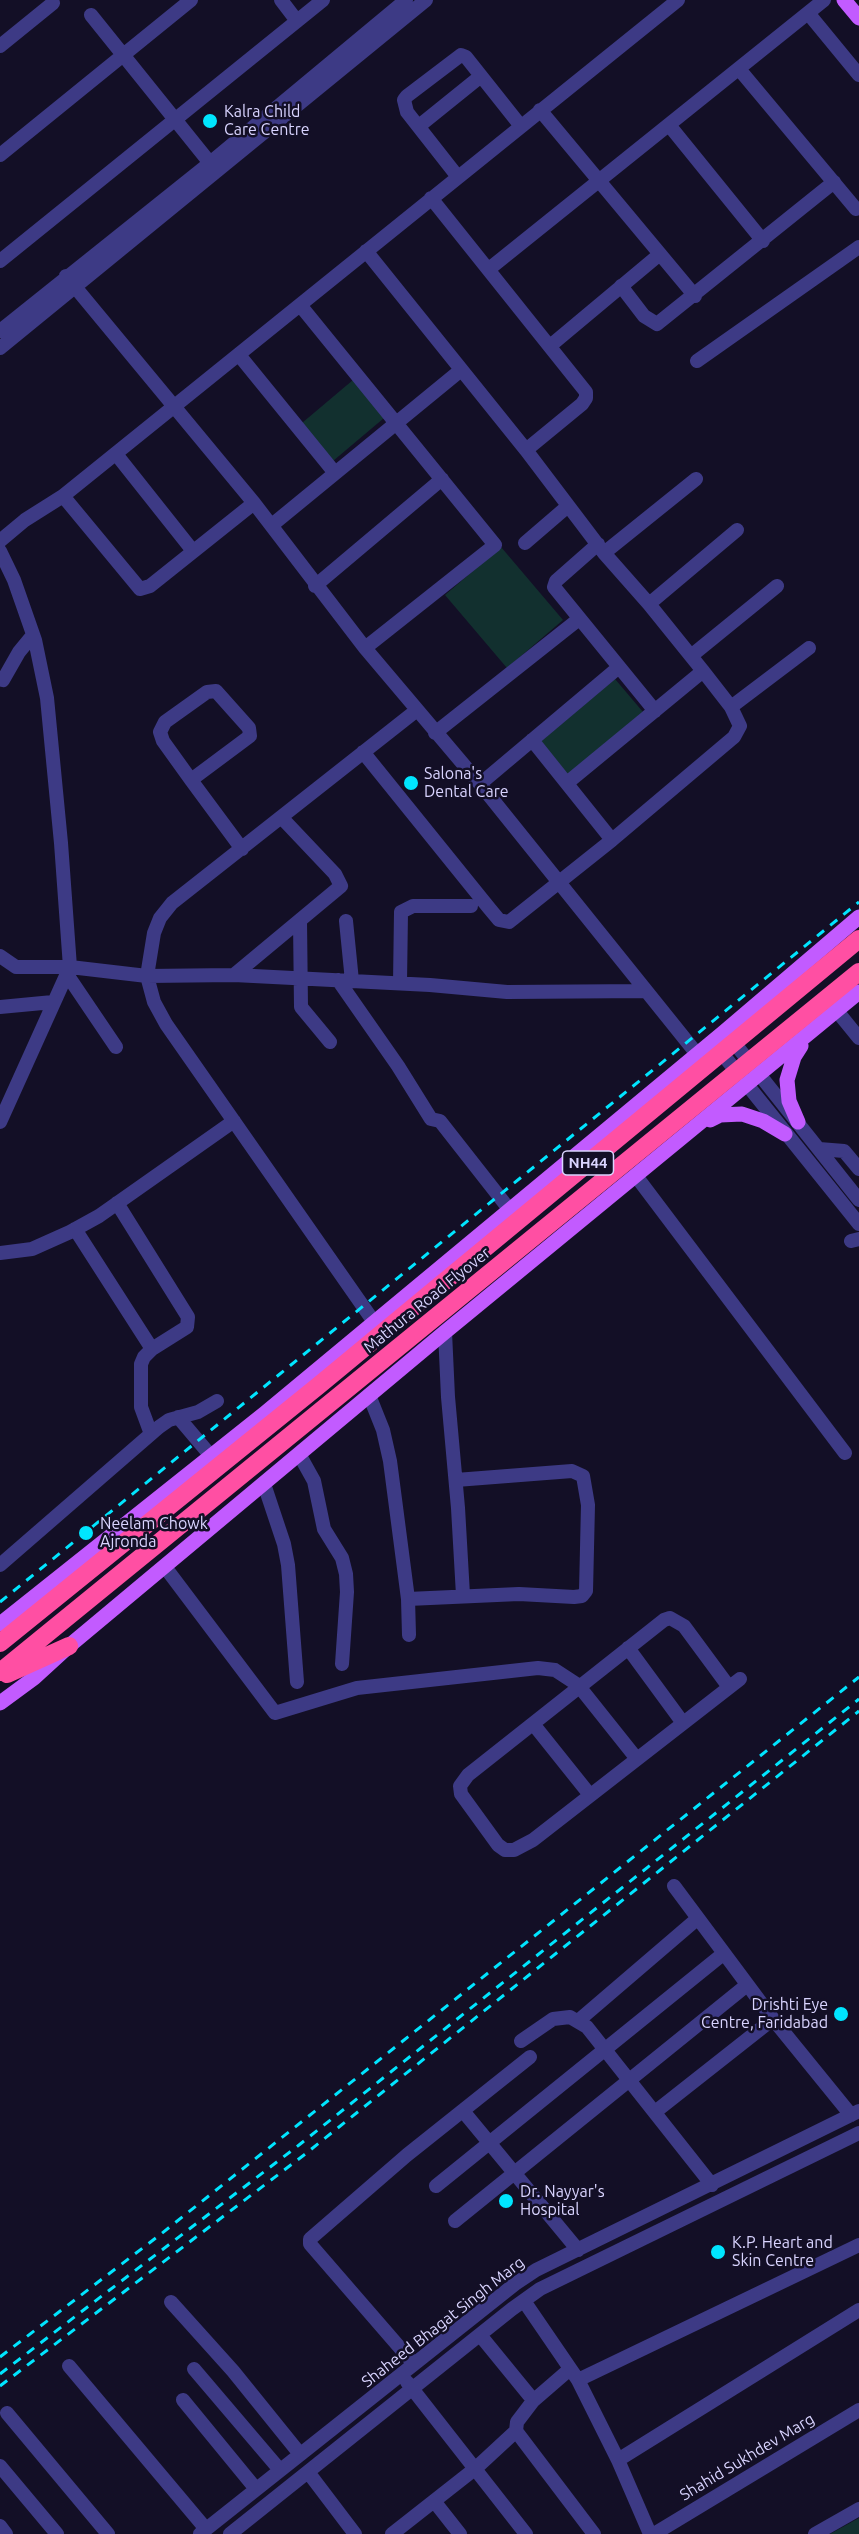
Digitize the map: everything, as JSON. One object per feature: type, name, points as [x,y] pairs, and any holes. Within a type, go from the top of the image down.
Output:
[{"type":"highway","name":"Mathura Road Flyover","points":[[195,1485],[859,939]]},
{"type":"highway","name":"Mathura Road Flyover","points":[[0,1674],[19,1656],[859,972]]},
{"type":"highway","points":[[195,1485],[265,1413]]},
{"type":"highway","name":"NH44","points":[[0,1643],[195,1485]]},
{"type":"highway","points":[[0,1674],[69,1646]]},
{"type":"main road","points":[[844,0],[859,18]]},
{"type":"main road","points":[[0,1624],[265,1413],[859,917]]},
{"type":"main road","points":[[0,1703],[34,1678],[69,1646],[369,1395],[761,1075],[859,992]]},
{"type":"main road","points":[[757,1004],[761,1028],[769,1039],[780,1047],[793,1048]]},
{"type":"main road","points":[[798,1122],[789,1101],[787,1080],[794,1057],[808,1035]]},
{"type":"main road","points":[[657,1088],[667,1087],[685,1101],[697,1126]]},
{"type":"main road","points":[[697,1126],[720,1115],[742,1114],[764,1121],[785,1134]]},
{"type":"street","points":[[0,155],[191,0]]},
{"type":"street","points":[[280,0],[297,21]]},
{"type":"street","points":[[2,255],[175,120],[323,0]]},
{"type":"street","points":[[0,331],[210,163],[406,0]]},
{"type":"street","points":[[0,348],[426,0]]},
{"type":"street","points":[[0,541],[116,454],[520,125],[678,0]]},
{"type":"street","points":[[489,269],[824,0]]},
{"type":"street","points":[[0,46],[53,3]]},
{"type":"street","points":[[808,13],[859,75]]},
{"type":"street","points":[[91,15],[210,163]]},
{"type":"street","points":[[458,177],[405,106],[404,100],[407,96],[460,55],[466,57],[520,125]]},
{"type":"street","points":[[739,69],[856,209]]},
{"type":"street","points":[[419,126],[480,75]]},
{"type":"street","points":[[540,110],[695,296]]},
{"type":"street","points":[[669,125],[763,241]]},
{"type":"street","points":[[621,286],[644,316],[657,324],[695,296],[834,182]]},
{"type":"street","points":[[431,198],[583,386],[586,398],[582,404],[526,450]]},
{"type":"street","points":[[696,361],[859,246]]},
{"type":"street","points":[[363,752],[499,920],[508,922],[514,920],[612,840],[734,737],[740,726],[730,707],[703,671],[601,549],[526,450],[366,251]]},
{"type":"street","points":[[550,345],[660,254]]},
{"type":"street","points":[[66,276],[272,525],[315,586],[435,733],[480,784],[697,1054]]},
{"type":"street","points":[[300,305],[495,545],[365,648]]},
{"type":"street","points":[[239,354],[335,473]]},
{"type":"street","points":[[272,525],[461,370]]},
{"type":"street","points":[[116,454],[193,551]]},
{"type":"street","points":[[315,586],[442,479]]},
{"type":"street","points":[[655,711],[556,591],[555,584],[696,479]]},
{"type":"street","points":[[63,496],[140,588],[150,586],[254,503]]},
{"type":"street","points":[[525,543],[568,506]]},
{"type":"street","points":[[649,604],[737,530]]},
{"type":"street","points":[[0,551],[14,580],[33,635],[47,698],[61,843],[68,970],[0,1122]]},
{"type":"street","points":[[691,656],[777,586]]},
{"type":"street","points":[[435,733],[579,619]]},
{"type":"street","points":[[0,679],[3,680],[19,652],[33,635]]},
{"type":"street","points":[[730,707],[809,648]]},
{"type":"street","points":[[480,784],[619,667]]},
{"type":"street","points":[[567,783],[703,671]]},
{"type":"street","points":[[191,780],[250,736],[249,728],[216,691],[207,692],[165,722],[160,732],[163,741],[191,780],[242,849]]},
{"type":"street","points":[[374,1322],[166,1024],[154,1002],[147,976],[149,954],[160,918],[172,903],[417,710]]},
{"type":"street","points":[[532,740],[612,840]]},
{"type":"street","points":[[234,975],[341,886],[335,874],[281,817]]},
{"type":"street","points":[[400,983],[401,912],[413,906],[471,906]]},
{"type":"street","points":[[300,921],[302,1007],[330,1042]]},
{"type":"street","points":[[346,921],[345,980],[431,1119],[440,1121],[509,1209]]},
{"type":"street","points":[[0,956],[16,967],[147,976],[234,975],[400,983],[507,992],[646,991]]},
{"type":"street","points":[[68,970],[116,1047]]},
{"type":"street","points":[[0,1007],[53,1002]]},
{"type":"street","points":[[837,1011],[859,1038]]},
{"type":"street","points":[[719,1036],[761,1075],[859,1200]]},
{"type":"street","points":[[719,1036],[747,1086],[859,1224]]},
{"type":"street","points":[[0,1253],[32,1249],[75,1229],[117,1203],[234,1121]]},
{"type":"street","points":[[819,1149],[844,1151],[859,1168]]},
{"type":"street","points":[[636,1176],[845,1453]]},
{"type":"street","points":[[117,1203],[188,1317],[187,1327],[183,1332],[152,1349],[144,1357],[140,1373],[141,1407],[151,1434]]},
{"type":"street","points":[[75,1229],[152,1349]]},
{"type":"street","points":[[445,1332],[462,1595]]},
{"type":"street","points":[[369,1395],[383,1430],[388,1452],[408,1599],[409,1635]]},
{"type":"street","points":[[0,1565],[169,1420],[198,1412],[217,1401]]},
{"type":"street","points":[[178,1417],[210,1456]]},
{"type":"street","points":[[299,1454],[314,1481],[324,1529],[342,1558],[346,1574],[347,1593],[342,1664]]},
{"type":"street","points":[[408,1599],[462,1595],[582,1596],[586,1591],[588,1505],[585,1480],[579,1472],[456,1480]]},
{"type":"street","points":[[264,1484],[284,1544],[288,1565],[297,1682]]},
{"type":"street","points":[[165,1567],[275,1713],[357,1688],[538,1668],[555,1670],[578,1685],[637,1759]]},
{"type":"street","points":[[670,1618],[677,1621],[735,1683],[524,1845],[506,1850],[498,1845],[467,1805],[461,1794],[460,1786],[468,1775],[534,1725],[578,1685],[664,1620],[670,1618]]},
{"type":"street","points":[[627,1648],[683,1723]]},
{"type":"street","points":[[534,1725],[590,1795]]},
{"type":"street","points":[[674,1886],[772,2019],[855,2113]]},
{"type":"street","points":[[578,2020],[697,1919]]},
{"type":"street","points":[[436,2186],[723,1954]]},
{"type":"street","points":[[455,2221],[747,1985]]},
{"type":"street","points":[[521,2041],[553,2019],[578,2020],[607,2049],[712,2185]]},
{"type":"street","points":[[655,2112],[772,2019]]},
{"type":"street","points":[[414,2364],[309,2241],[407,2155],[530,2057]]},
{"type":"street","points":[[463,2111],[578,2250]]},
{"type":"street","name":"Shaheed Bhagat Singh Marg","points":[[203,2532],[515,2284],[536,2270],[855,2113]]},
{"type":"street","name":"Shaheed Bhagat Singh Marg","points":[[231,2534],[540,2289],[859,2133]]},
{"type":"street","points":[[392,2534],[476,2468],[516,2431],[517,2422],[528,2407],[574,2374],[859,2245]]},
{"type":"street","points":[[524,2301],[574,2374],[618,2460],[652,2534]]},
{"type":"street","points":[[171,2302],[233,2371],[300,2454]]},
{"type":"street","points":[[618,2460],[859,2310]]},
{"type":"street","points":[[480,2335],[529,2395]]},
{"type":"street","points":[[69,2366],[203,2532]]},
{"type":"street","points":[[194,2369],[280,2470]]},
{"type":"street","points":[[401,2374],[526,2534]]},
{"type":"street","points":[[183,2400],[256,2489]]},
{"type":"street","name":"Shahid Sukhdev Marg","points":[[652,2534],[859,2410]]},
{"type":"street","points":[[7,2413],[108,2534]]},
{"type":"street","points":[[516,2431],[594,2534]]},
{"type":"street","points":[[0,2466],[57,2534]]},
{"type":"street","points":[[308,2472],[355,2534]]},
{"type":"street","points":[[434,2501],[460,2534]]},
{"type":"street","points":[[815,2534],[859,2510]]},
{"type":"street","points":[[0,2526],[6,2534]]},
{"type":"green space","points":[[353,380],[384,418],[333,461],[302,423]]},
{"type":"green space","points":[[501,547],[563,620],[507,668],[445,595]]},
{"type":"green space","points":[[615,679],[643,712],[568,775],[540,742]]},
{"type":"green space","points":[[859,2518],[859,2534],[830,2534]]},
{"type":"railway","points":[[0,1602],[859,902]]},
{"type":"railway","points":[[0,2357],[161,2234],[859,1677]]},
{"type":"railway","points":[[0,2374],[299,2145],[859,1699]]},
{"type":"railway","points":[[0,2386],[304,2155],[859,1711]]},
{"type":"place","name":"Kalra Child Care Centre","points":[[210,121]]},
{"type":"place","name":"Salona's Dental Care","points":[[411,783]]},
{"type":"place","name":"Neelam Chowk Ajronda","points":[[86,1533]]},
{"type":"place","name":"Drishti Eye Centre, Faridabad","points":[[841,2014]]},
{"type":"place","name":"Dr. Nayyar's Hospital","points":[[506,2201]]},
{"type":"place","name":"K.P. Heart and Skin Centre","points":[[718,2252]]}]
